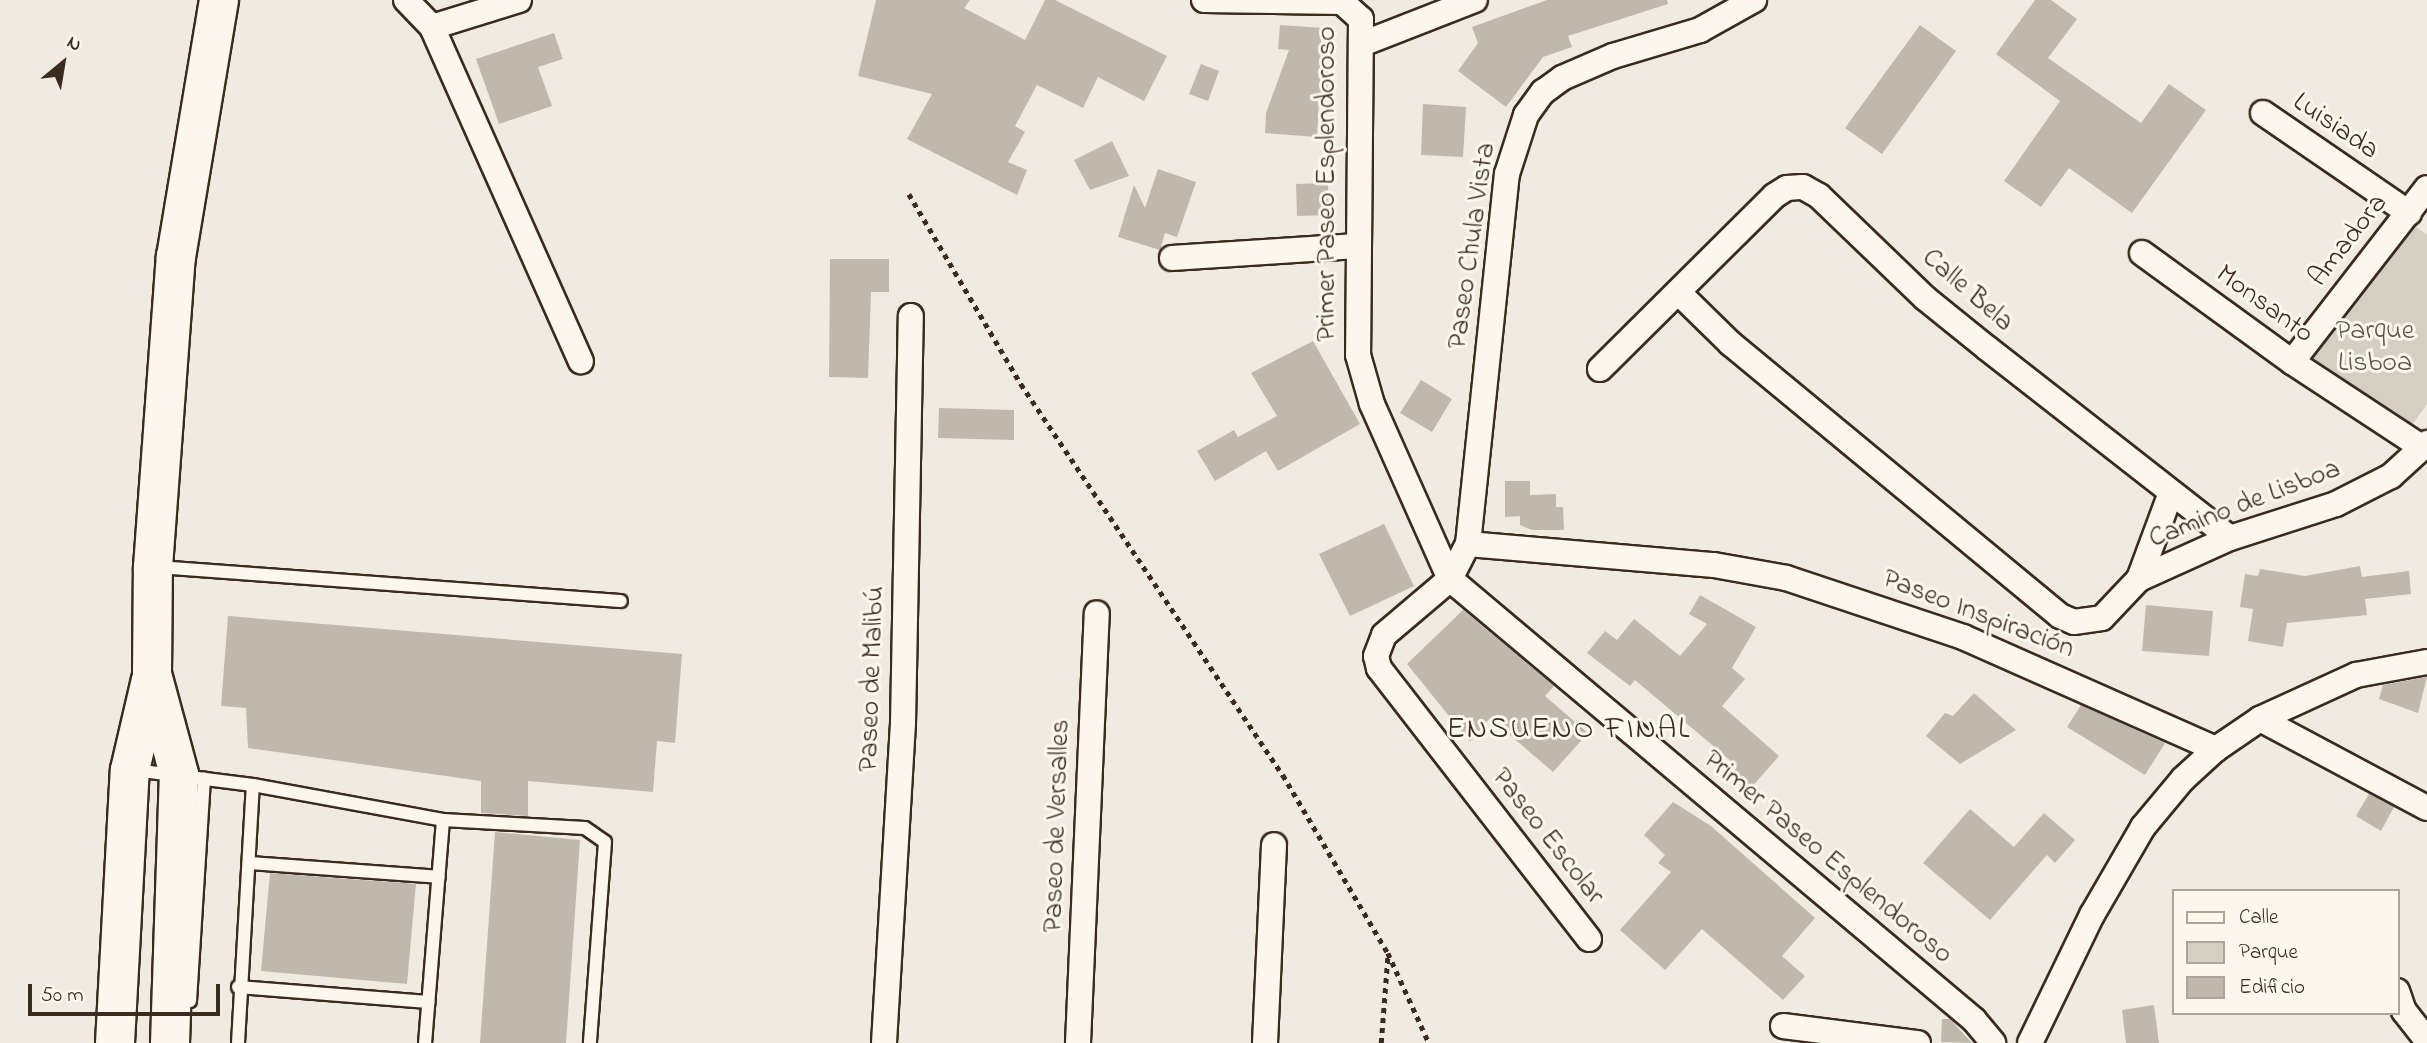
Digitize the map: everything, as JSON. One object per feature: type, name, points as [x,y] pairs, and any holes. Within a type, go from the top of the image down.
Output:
[{"type":"main road","points":[[115,1043],[130,770],[152,674],[153,567],[176,257],[219,0]]},
{"type":"main road","points":[[152,674],[192,776],[180,1029]]},
{"type":"street","points":[[407,0],[432,27],[581,361]]},
{"type":"street","points":[[432,27],[519,0]]},
{"type":"street","name":"Primer Paseo Esplendoroso","points":[[1204,0],[1342,2],[1357,11],[1362,44],[1357,246],[1358,355],[1371,404],[1460,562],[1974,1020],[1993,1043]]},
{"type":"street","points":[[1362,44],[1475,0]]},
{"type":"street","name":"Paseo Chula Vista","points":[[1460,562],[1507,174],[1526,115],[1543,92],[1563,78],[1613,56],[1700,30],[1754,0]]},
{"type":"street","name":"Luisiada","points":[[2263,113],[2409,213]]},
{"type":"street","name":"Calle Bela","points":[[1600,369],[1774,196],[1787,188],[1802,187],[1819,196],[1925,298],[2169,495],[2230,538]]},
{"type":"street","name":"Amadora","points":[[2292,362],[2427,188]]},
{"type":"street","points":[[1172,258],[1357,246]]},
{"type":"street","name":"Monsanto","points":[[2142,253],[2292,362],[2425,446]]},
{"type":"street","name":"Camino de Lisboa","points":[[1678,292],[1730,343],[2060,616],[2087,623],[2102,618],[2139,579],[2230,538],[2336,504],[2391,476],[2425,446]]},
{"type":"street","name":"Paseo de Malibú","points":[[884,1043],[903,723],[911,316]]},
{"type":"street","points":[[2139,579],[2169,495]]},
{"type":"street","name":"Paseo Inspiración","points":[[1460,562],[1714,565],[1786,578],[1963,637],[2216,749]]},
{"type":"street","name":"Paseo Escolar","points":[[1460,562],[1384,635],[1376,656],[1379,668],[1590,939]]},
{"type":"street","name":"Paseo de Versalles","points":[[1078,1043],[1097,612]]},
{"type":"street","points":[[2030,1043],[2092,915],[2143,827],[2183,779],[2216,749],[2260,719],[2356,675],[2427,662]]},
{"type":"street","points":[[2260,719],[2427,808]]},
{"type":"street","points":[[1265,1043],[1274,845]]},
{"type":"street","points":[[2399,997],[2404,1011],[2427,1040]]},
{"type":"street","points":[[1783,1026],[1918,1043]]},
{"type":"lane","points":[[153,567],[621,601]]},
{"type":"lane","points":[[130,770],[253,785],[443,820],[584,828],[605,842],[590,1043]]},
{"type":"lane","points":[[238,1043],[238,987],[253,785]]},
{"type":"lane","points":[[425,1043],[443,820]]},
{"type":"lane","points":[[249,863],[438,877]]},
{"type":"lane","points":[[238,987],[428,1002]]},
{"type":"path","points":[[909,194],[1021,384],[1283,775],[1388,953],[1429,1043]]},
{"type":"path","points":[[1381,1043],[1388,953]]},
{"type":"green space","name":"Parque Lisboa","points":[[2405,218],[2427,235],[2427,404],[2407,432],[2301,360]]},
{"type":"building","points":[[876,0],[970,0],[964,8],[1025,40],[1045,0],[1055,0],[1167,56],[1144,101],[1098,77],[1083,108],[1037,85],[1015,126],[1025,132],[1008,162],[1027,170],[1017,195],[907,139],[932,94],[858,76]]},
{"type":"building","points":[[1547,0],[1667,0],[1668,4],[1568,36],[1572,47],[1543,57],[1506,107],[1458,71],[1478,43],[1472,27]]},
{"type":"building","points":[[2035,0],[2051,0],[2077,19],[2048,58],[2141,123],[2169,84],[2206,110],[2132,213],[2069,168],[2041,207],[2004,181],[2060,101],[1996,54]]},
{"type":"building","points":[[1280,25],[1323,28],[1321,44],[1327,47],[1325,71],[1329,71],[1326,101],[1319,101],[1317,137],[1265,133],[1266,113],[1289,50],[1278,49]]},
{"type":"building","points":[[1920,25],[1956,51],[1882,154],[1845,128]]},
{"type":"building","points":[[554,33],[563,59],[538,67],[552,106],[499,124],[476,59]]},
{"type":"building","points":[[1201,64],[1219,71],[1208,101],[1189,94]]},
{"type":"building","points":[[1423,104],[1466,107],[1463,157],[1421,155]]},
{"type":"building","points":[[1112,141],[1129,176],[1090,190],[1074,160]]},
{"type":"building","points":[[1158,169],[1196,182],[1177,237],[1165,233],[1160,250],[1118,237],[1134,185],[1145,208]]},
{"type":"building","points":[[1328,183],[1329,215],[1297,216],[1296,184]]},
{"type":"building","points":[[830,259],[889,259],[889,292],[871,292],[868,378],[829,377]]},
{"type":"building","points":[[1313,341],[1360,424],[1278,471],[1266,451],[1215,481],[1197,451],[1234,430],[1238,437],[1277,416],[1251,373]]},
{"type":"building","points":[[1421,380],[1452,399],[1432,432],[1400,413]]},
{"type":"building","points":[[939,408],[1014,410],[1014,440],[938,438]]},
{"type":"building","points":[[1505,481],[1530,481],[1530,495],[1556,494],[1556,507],[1563,507],[1564,530],[1532,530],[1520,525],[1520,516],[1505,517]]},
{"type":"building","points":[[1384,524],[1414,586],[1350,616],[1319,554]]},
{"type":"building","points":[[2360,566],[2362,577],[2409,571],[2411,594],[2365,599],[2367,615],[2287,623],[2283,647],[2248,641],[2253,609],[2240,607],[2245,574],[2258,576],[2260,569],[2305,576]]},
{"type":"building","points":[[1700,595],[1756,627],[1732,668],[1745,679],[1722,706],[1779,756],[1750,789],[1732,773],[1737,767],[1635,680],[1630,686],[1587,653],[1605,631],[1617,640],[1634,619],[1680,656],[1707,624],[1689,614]]},
{"type":"building","points":[[2146,605],[2213,611],[2209,656],[2142,651]]},
{"type":"building","points":[[1463,610],[1554,686],[1545,696],[1588,733],[1553,772],[1490,718],[1470,742],[1407,664]]},
{"type":"building","points":[[228,616],[682,654],[675,743],[657,741],[653,792],[528,781],[528,816],[481,813],[481,781],[248,748],[246,708],[221,706]]},
{"type":"building","points":[[2427,677],[2418,713],[2379,699],[2383,685]]},
{"type":"building","points":[[1974,693],[2016,730],[1960,764],[1926,736],[1945,713],[1953,716]]},
{"type":"building","points":[[2081,705],[2165,743],[2145,775],[2067,727]]},
{"type":"building","points":[[2369,794],[2394,807],[2381,831],[2356,816]]},
{"type":"building","points":[[1673,802],[1711,826],[1815,918],[1782,956],[1805,976],[1783,1000],[1702,929],[1665,970],[1620,930],[1671,872],[1658,863],[1665,855],[1644,835]]},
{"type":"building","points":[[1970,809],[2014,847],[2044,813],[2075,840],[2055,863],[2047,855],[1990,920],[1923,863]]},
{"type":"building","points":[[495,832],[580,840],[566,1043],[480,1043]]},
{"type":"building","points":[[270,873],[416,884],[407,984],[261,971]]},
{"type":"building","points":[[2154,1005],[2159,1043],[2126,1043],[2122,1010]]},
{"type":"building","points":[[1942,1019],[1950,1019],[1972,1043],[1941,1042]]},
{"type":"district","name":"ENSUENO FINAL","points":[[1569,730]]}]
